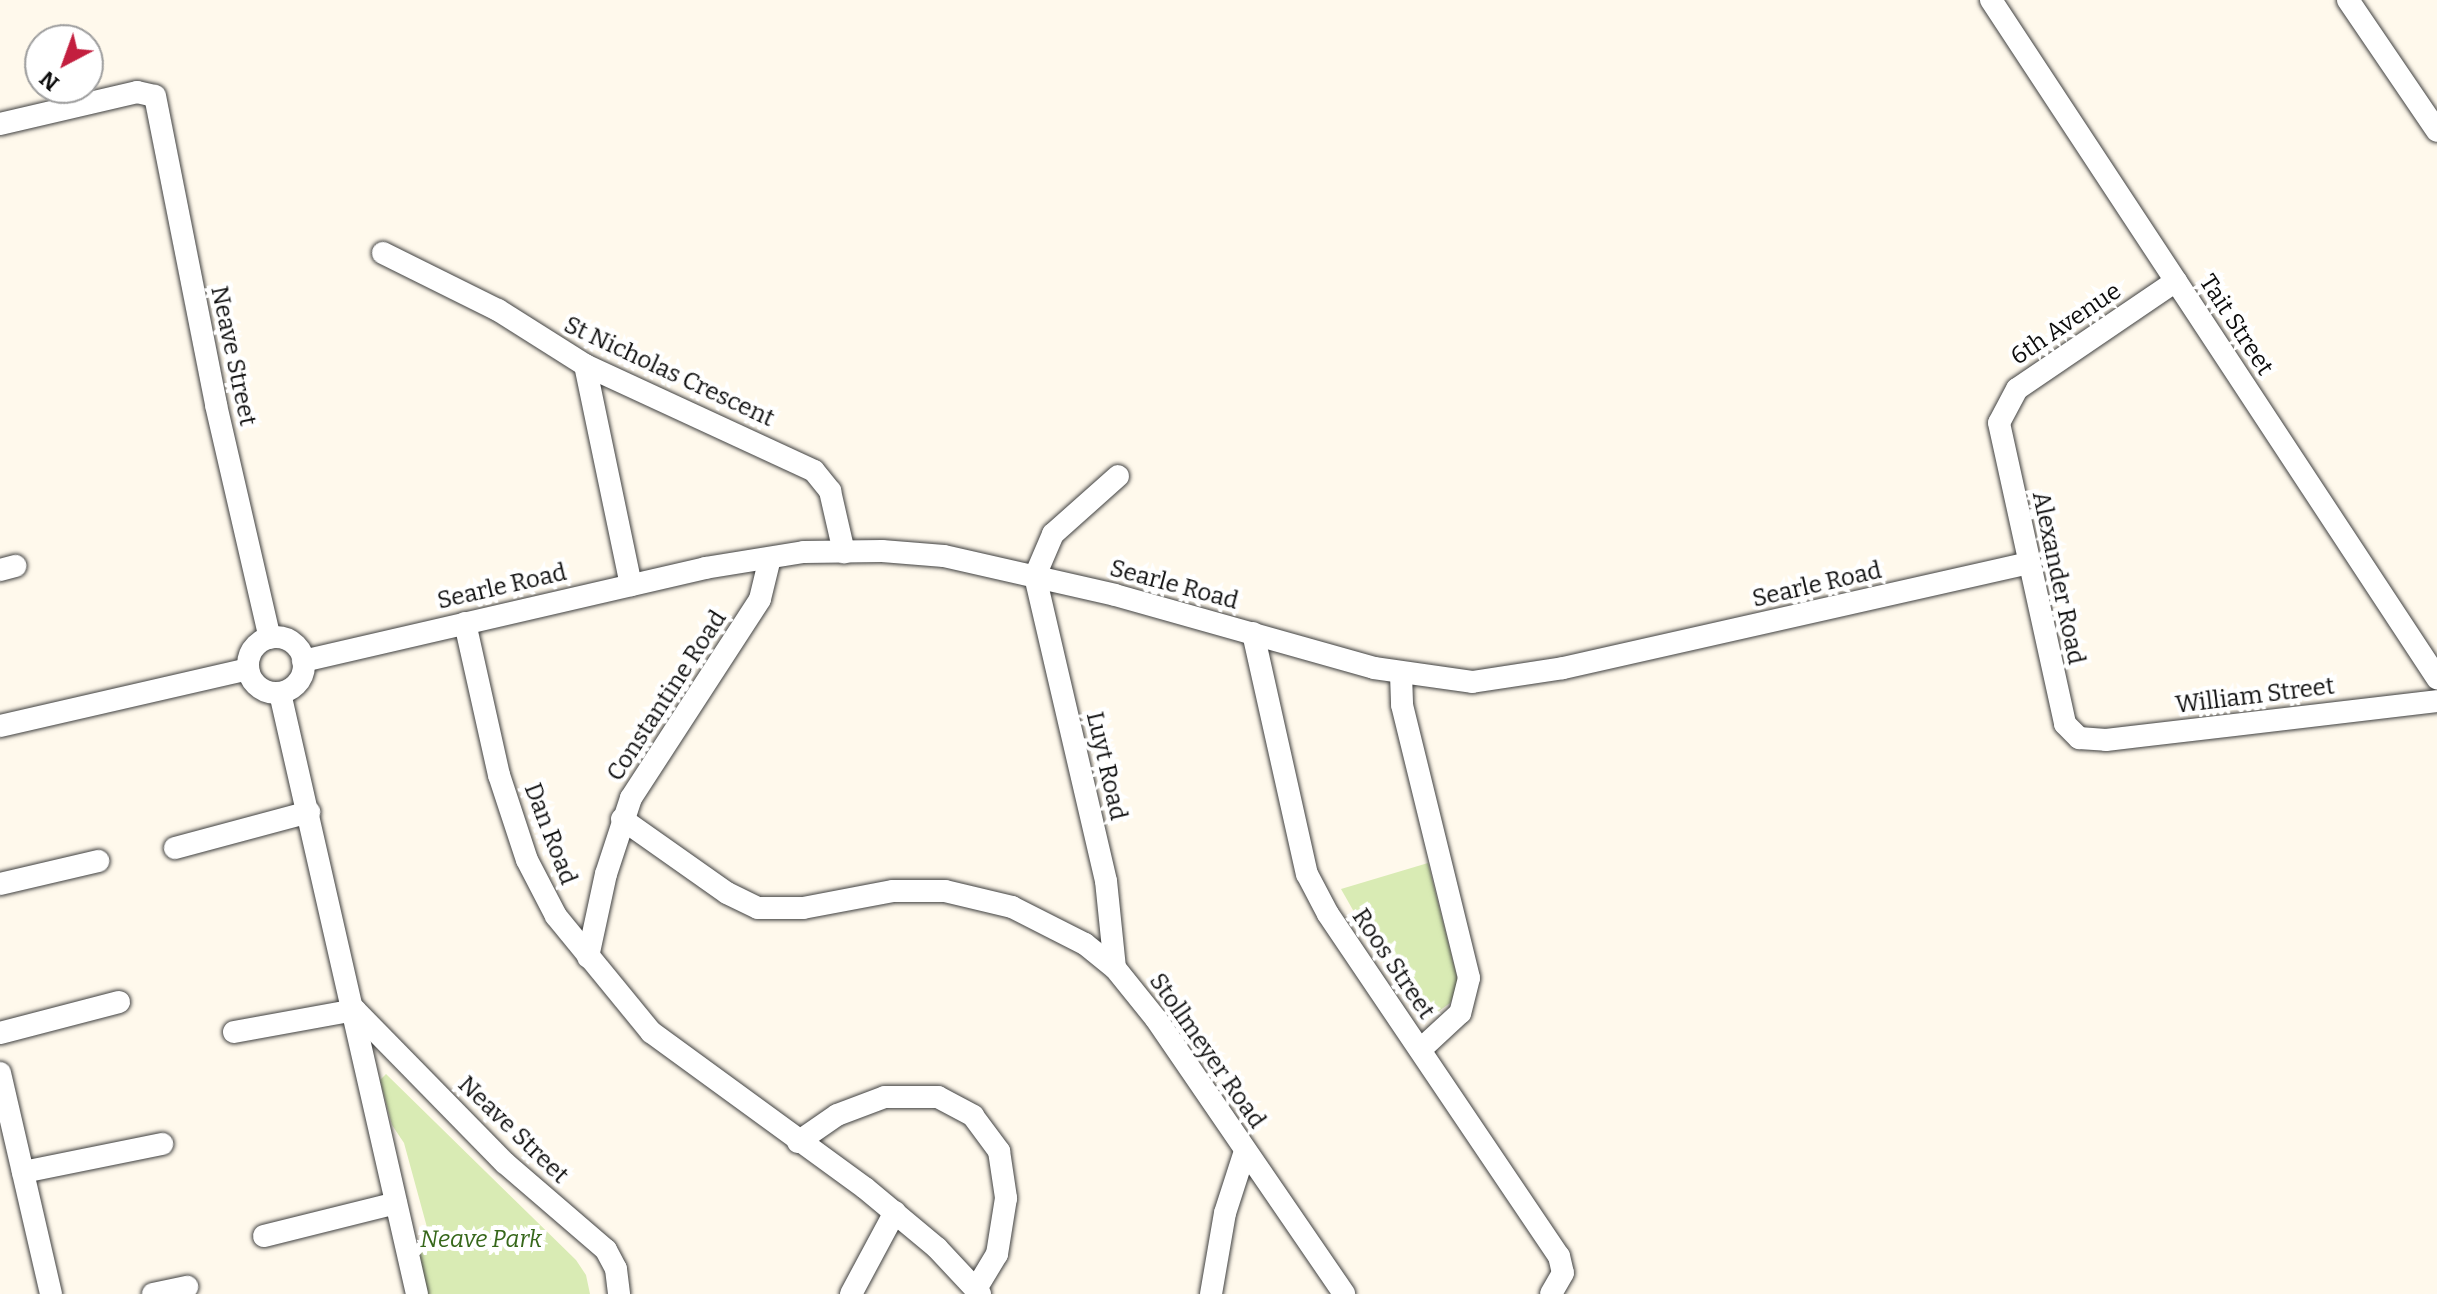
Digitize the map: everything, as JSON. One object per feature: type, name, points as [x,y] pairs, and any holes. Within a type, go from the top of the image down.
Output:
[{"type":"street","name":"Tait Street","points":[[1991,0],[2437,678]]},
{"type":"street","points":[[2348,0],[2437,131]]},
{"type":"street","name":"Neave Street","points":[[0,124],[144,91],[157,100],[213,390],[270,638]]},
{"type":"street","name":"St Nicholas Crescent","points":[[383,253],[498,310],[585,365],[814,471],[830,491],[844,552]]},
{"type":"street","name":"6th Avenue","points":[[1999,423],[2017,389],[2176,281]]},
{"type":"street","points":[[585,365],[631,585]]},
{"type":"street","name":"Alexander Road","points":[[1999,423],[2061,717],[2079,738]]},
{"type":"street","points":[[1035,576],[1053,534],[1118,476]]},
{"type":"street","name":"Searle Road","points":[[303,661],[631,585],[770,558],[844,552],[944,556],[1035,576],[1401,674],[1472,682],[1517,678],[2028,563]]},
{"type":"street","name":"Constantine Road","points":[[588,957],[622,819],[650,763],[760,599],[770,558]]},
{"type":"street","name":"Luyt Road","points":[[1035,576],[1106,881],[1115,968]]},
{"type":"street","name":"Dan Road","points":[[465,623],[499,775],[527,860],[556,916],[651,1032],[798,1142]]},
{"type":"street","name":"Roos Street","points":[[1253,633],[1307,874],[1328,914],[1559,1256],[1563,1273],[1553,1292]]},
{"type":"street","points":[[270,638],[295,645],[303,661],[301,678],[280,693],[263,690],[248,669],[253,649],[270,638]]},
{"type":"street","points":[[0,726],[248,669]]},
{"type":"street","points":[[1401,674],[1402,705],[1469,978],[1460,1013],[1420,1050]]},
{"type":"street","points":[[280,693],[355,1010],[417,1294]]},
{"type":"street","name":"William Street","points":[[2079,738],[2106,740],[2437,701]]},
{"type":"street","points":[[175,848],[309,812]]},
{"type":"street","name":"Stollmeyer Road","points":[[622,819],[727,893],[758,908],[803,908],[893,891],[965,894],[1054,925],[1115,968],[1156,1019],[1344,1294]]},
{"type":"street","points":[[0,884],[98,861]]},
{"type":"street","points":[[0,1033],[119,1002]]},
{"type":"street","points":[[234,1032],[355,1010]]},
{"type":"street","name":"Neave Street","points":[[355,1010],[505,1163],[606,1250],[616,1269],[619,1294]]},
{"type":"street","points":[[0,1073],[51,1294]]},
{"type":"street","points":[[905,1095],[938,1097],[984,1125],[1004,1166],[1006,1212],[997,1254],[978,1292],[895,1212],[798,1142],[837,1115],[905,1095]]},
{"type":"street","points":[[23,1172],[162,1144]]},
{"type":"street","points":[[1211,1294],[1225,1213],[1245,1151]]},
{"type":"street","points":[[264,1236],[396,1203]]},
{"type":"street","points":[[851,1294],[895,1212]]},
{"type":"street","points":[[153,1294],[187,1287]]},
{"type":"green space","points":[[1428,863],[1459,985],[1450,1003],[1428,1019],[1421,1017],[1379,956],[1341,889]]},
{"type":"green space","name":"Neave Park","points":[[386,1074],[576,1260],[586,1275],[590,1294],[427,1294],[419,1248],[428,1231],[404,1143],[392,1125],[380,1080]]}]
